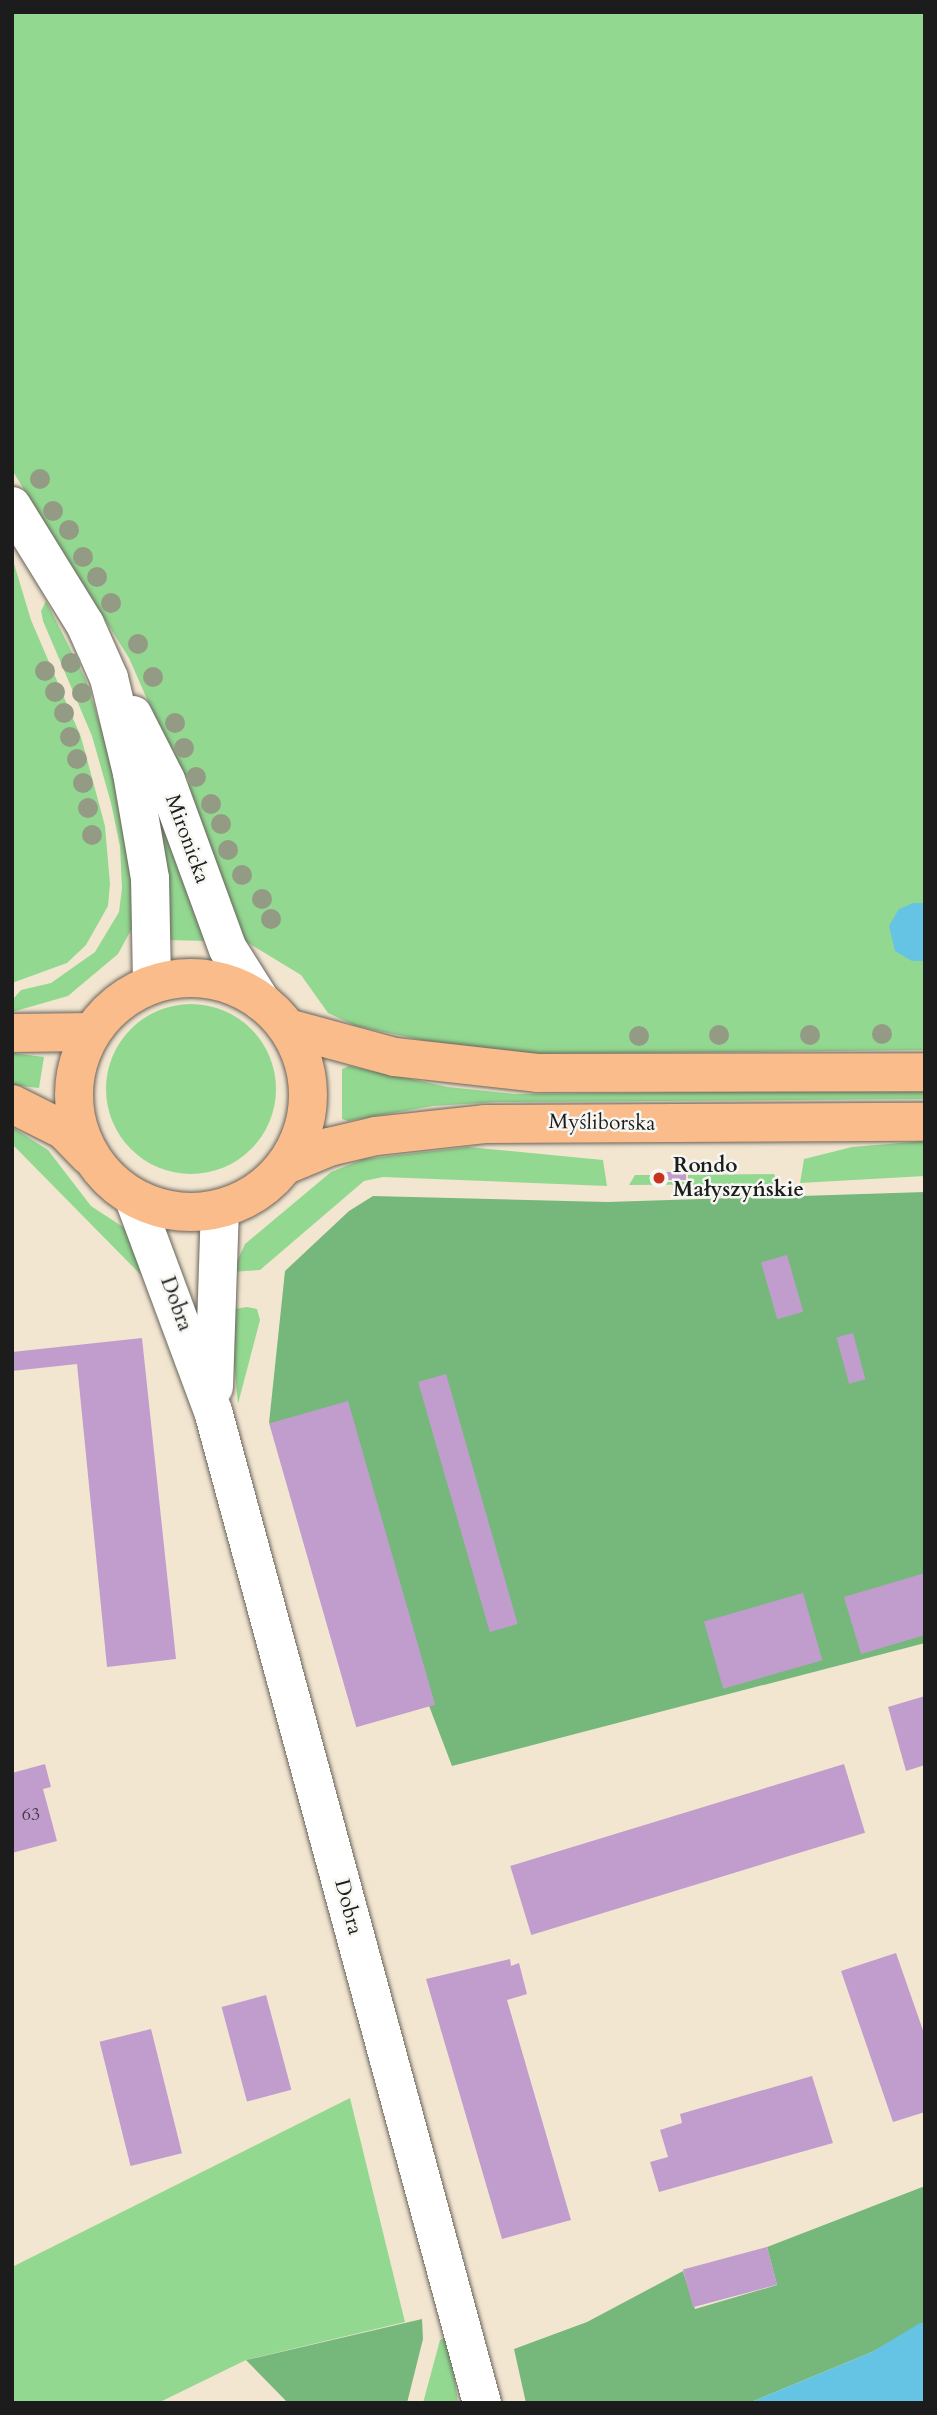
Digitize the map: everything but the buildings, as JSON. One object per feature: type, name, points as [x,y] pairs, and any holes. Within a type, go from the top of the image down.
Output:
[{"type":"main road","points":[[12,1104],[64,1130],[110,1181],[134,1199],[176,1212],[220,1209],[257,1193],[286,1165],[302,1133],[309,1097],[304,1061],[288,1028],[261,1001],[228,983],[190,978],[152,984],[118,1003],[91,1031],[78,1062],[73,1095],[78,1128],[92,1159]]},
{"type":"main road","points":[[288,1028],[395,1057],[537,1073],[925,1072]]},
{"type":"main road","points":[[12,1033],[91,1031]]},
{"type":"main road","name":"Myśliborska","points":[[286,1165],[329,1147],[376,1136],[484,1124],[925,1122]]},
{"type":"street","name":"Mironicka","points":[[12,506],[85,624],[109,678],[151,748],[228,949],[261,1001]]},
{"type":"street","name":"Mironicka","points":[[109,678],[132,773],[150,878],[152,984]]},
{"type":"street","name":"Dobra","points":[[134,1199],[214,1410],[482,2403]]},
{"type":"street","name":"Dobra","points":[[214,1410],[220,1209]]},
{"type":"green space","points":[[12,12],[925,12],[925,1050],[538,1054],[426,1041],[356,1026],[328,1013],[301,975],[240,938],[168,747],[129,658],[12,470]]},
{"type":"green space","points":[[12,557],[31,620],[81,737],[105,826],[110,884],[108,906],[86,945],[67,963],[12,983]]},
{"type":"green space","points":[[46,601],[86,680],[120,788],[136,921],[118,954],[68,996],[12,1012],[13,999],[21,990],[51,983],[95,952],[119,912],[122,888],[120,846],[111,803],[92,736],[43,621],[41,611]]},
{"type":"green space","points":[[159,797],[209,941],[164,940]]},
{"type":"green space","points":[[191,1004],[223,1011],[238,1018],[251,1029],[262,1042],[269,1057],[276,1089],[269,1121],[262,1136],[251,1149],[238,1160],[223,1167],[191,1174],[159,1167],[144,1160],[131,1149],[120,1136],[113,1121],[106,1089],[113,1057],[120,1042],[131,1029],[144,1018],[159,1011]]},
{"type":"green space","points":[[12,1053],[44,1057],[39,1088],[12,1085]]},
{"type":"green space","points":[[349,1066],[448,1087],[515,1094],[925,1090],[925,1099],[497,1102],[433,1106],[348,1121],[342,1119],[342,1069]]},
{"type":"green space","points":[[12,1127],[48,1150],[91,1206],[123,1227],[143,1248],[143,1277],[12,1144]]},
{"type":"green space","points":[[925,1141],[925,1176],[800,1183],[804,1159],[852,1147]]},
{"type":"green space","points":[[468,1147],[603,1160],[607,1186],[383,1177],[364,1181],[260,1270],[232,1272],[245,1244],[331,1172],[364,1159]]},
{"type":"green space","points":[[774,1174],[778,1184],[629,1185],[635,1175],[662,1175],[662,1182],[688,1182],[688,1175]]},
{"type":"green space","points":[[925,1192],[925,1643],[452,1766],[342,1478],[269,1423],[285,1271],[349,1211],[373,1196],[607,1202]]},
{"type":"green space","points":[[247,1307],[257,1309],[260,1320],[238,1404],[229,1310]]},
{"type":"green space","points":[[350,2098],[405,2322],[246,2360],[158,2403],[12,2403],[12,2267]]},
{"type":"green space","points":[[925,2186],[925,2323],[872,2352],[749,2403],[526,2403],[514,2349],[587,2322],[683,2271],[695,2309],[777,2285],[767,2247]]},
{"type":"green space","points":[[422,2319],[423,2339],[407,2403],[288,2403],[246,2360]]},
{"type":"green space","points":[[449,2336],[458,2403],[423,2403],[440,2340]]},
{"type":"water","points":[[913,903],[925,903],[925,961],[912,961],[895,951],[889,926],[899,909]]},
{"type":"water","points":[[920,2323],[925,2323],[925,2403],[749,2403],[872,2352]]},
{"type":"place","name":"Rondo Małyszyńskie","points":[[659,1178]]}]
